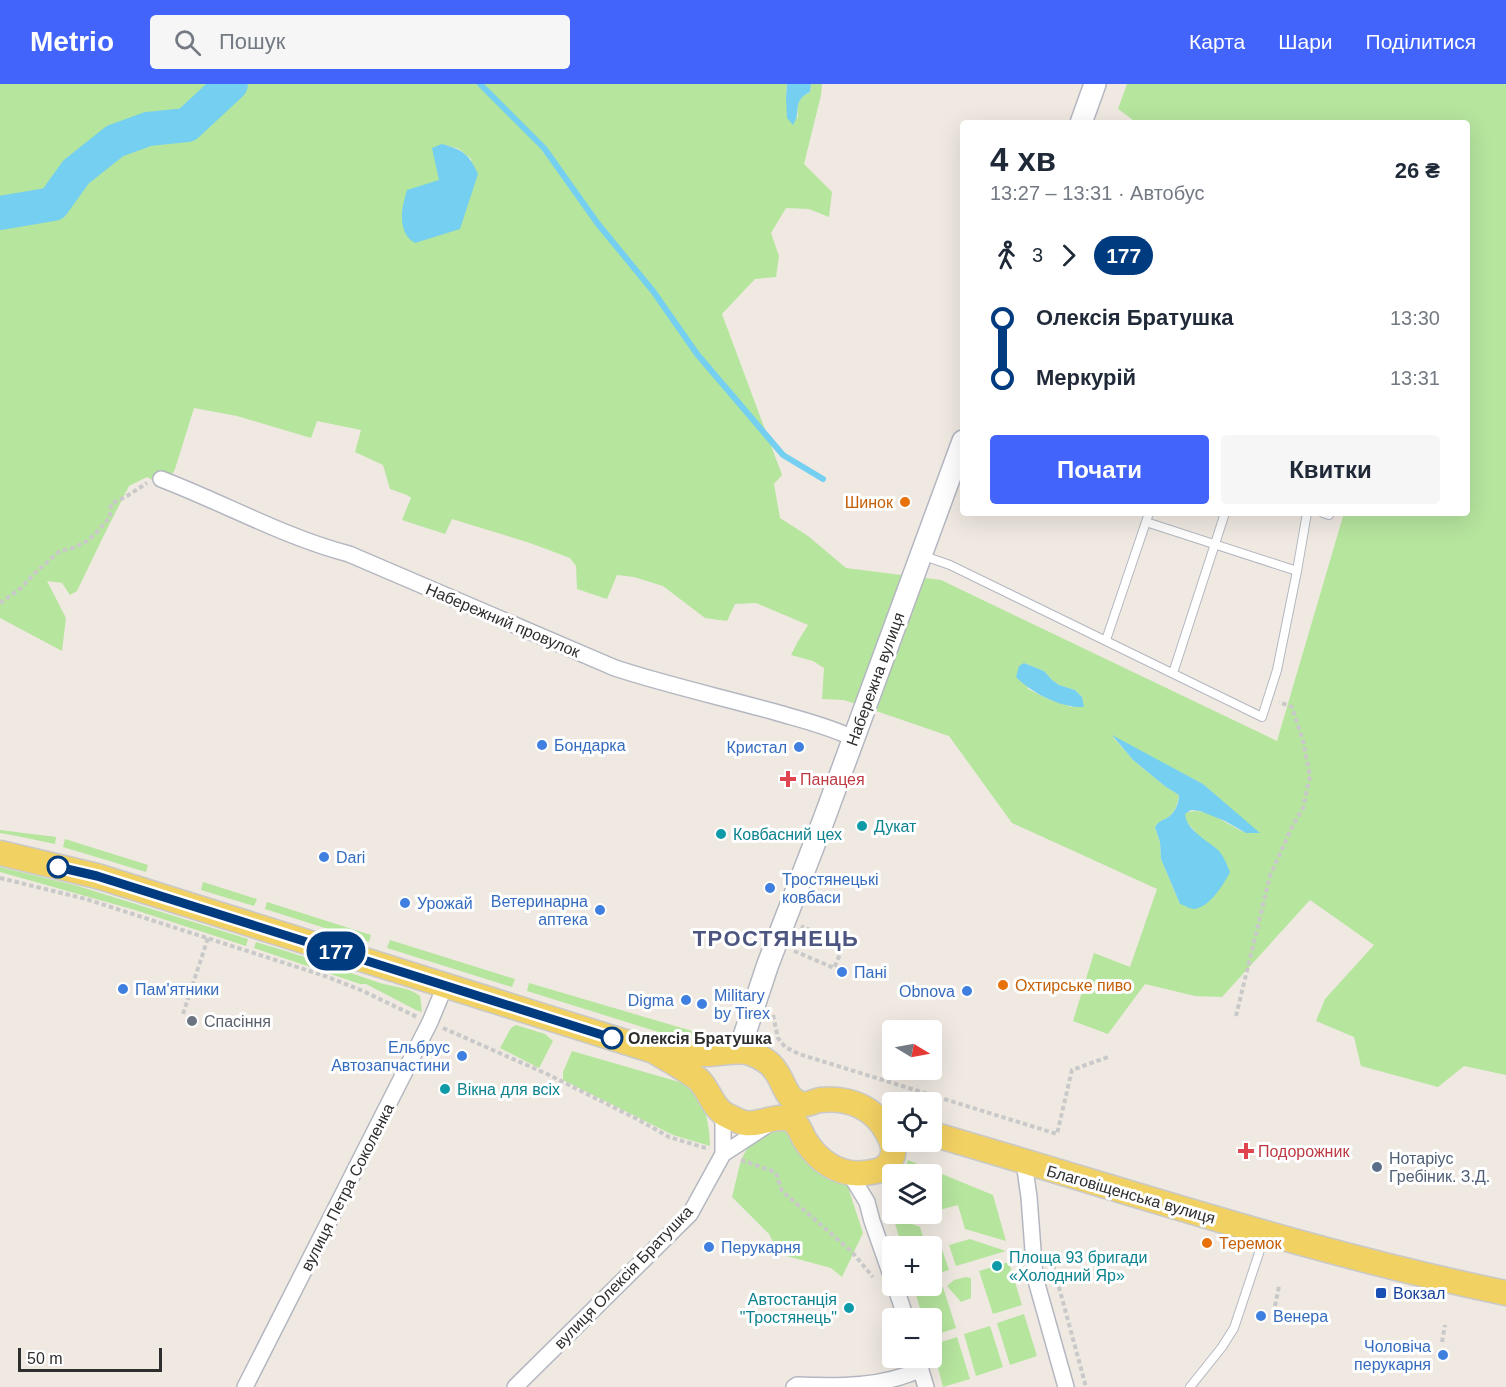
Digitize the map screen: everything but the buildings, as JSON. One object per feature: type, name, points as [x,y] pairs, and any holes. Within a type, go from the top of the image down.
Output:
[{"type":"main road","points":[[1082,120],[1095,84]]},
{"type":"main road","name":"Набережна вулиця","points":[[739,1051],[768,964],[960,449]]},
{"type":"main road","points":[[0,853],[97,876],[654,1051],[708,1054],[739,1051],[752,1053],[770,1064],[779,1075],[791,1098],[798,1102],[850,1101],[870,1111],[882,1139]]},
{"type":"main road","points":[[654,1051],[699,1080]]},
{"type":"main road","points":[[708,1054],[700,1062],[697,1073],[699,1080],[723,1113],[745,1123],[759,1123],[778,1118],[793,1121],[806,1142],[824,1162],[850,1174],[864,1173],[882,1152]]},
{"type":"main road","name":"Благовіщенська вулиця","points":[[942,1140],[1266,1233],[1506,1293]]},
{"type":"street","name":"Набережний провулок","points":[[161,479],[323,547],[349,554],[615,668],[657,682],[719,696],[834,729],[853,738]]},
{"type":"street","name":"вулиця Петра Соколенка","points":[[245,1387],[430,1022],[445,986]]},
{"type":"street","points":[[723,1113],[723,1154]]},
{"type":"street","name":"вулиця Олексія Братушка","points":[[515,1387],[690,1214],[723,1154],[778,1118]]},
{"type":"street","points":[[867,1202],[885,1152]]},
{"type":"street","points":[[1024,1162],[1035,1277],[1066,1387]]},
{"type":"street","points":[[850,1174],[867,1202],[882,1250]]},
{"type":"street","points":[[794,1387],[797,1385],[855,1385],[889,1380],[910,1368]]},
{"type":"street","points":[[920,1368],[926,1387]]},
{"type":"lane","points":[[1106,640],[1148,516]]},
{"type":"lane","points":[[1173,673],[1224,516]]},
{"type":"lane","points":[[921,555],[950,565],[1262,717],[1277,670],[1306,516]]},
{"type":"lane","points":[[1146,522],[1297,571]]},
{"type":"lane","points":[[1190,1387],[1234,1328],[1266,1233]]},
{"type":"path","points":[[0,603],[21,588],[60,551],[87,541],[110,517],[111,504],[152,479],[161,479]]},
{"type":"path","points":[[1236,1016],[1270,876],[1291,829],[1304,808],[1310,776],[1303,741],[1292,707],[1268,698]]},
{"type":"path","points":[[0,878],[86,899],[325,976],[547,1074],[669,1137],[770,1170],[776,1173],[782,1191],[852,1252],[873,1277],[876,1285]]},
{"type":"path","points":[[790,950],[834,968],[844,945],[800,926]]},
{"type":"path","points":[[183,1014],[208,938]]},
{"type":"path","points":[[772,1010],[778,1038],[785,1047],[792,1051],[1056,1134],[1072,1070],[1108,1057]]},
{"type":"path","points":[[1053,1265],[1086,1387]]},
{"type":"path","points":[[1275,1306],[1279,1286]]},
{"type":"path","points":[[1442,1342],[1446,1325]]},
{"type":"green space","points":[[0,84],[787,84],[786,97],[798,119],[800,100],[810,92],[811,84],[822,84],[804,164],[832,192],[829,217],[809,209],[786,208],[771,233],[779,256],[776,277],[755,279],[722,314],[782,475],[774,484],[780,518],[808,536],[846,568],[941,580],[1277,741],[1343,516],[1470,516],[1470,120],[1133,120],[1118,109],[1127,84],[1506,84],[1506,1075],[1464,1066],[1438,1087],[1361,1066],[1354,1037],[1316,1021],[1325,999],[1374,945],[1310,900],[1222,997],[1195,996],[1145,984],[1108,1034],[1073,1021],[1094,953],[1130,967],[1157,889],[1012,823],[949,736],[844,700],[822,699],[824,668],[813,661],[791,655],[808,625],[756,603],[735,604],[727,621],[705,618],[663,586],[634,577],[617,575],[607,599],[577,589],[576,566],[570,558],[452,519],[445,534],[402,520],[411,498],[390,489],[383,465],[355,452],[361,430],[317,421],[311,438],[237,416],[194,408],[175,469],[165,487],[147,477],[129,486],[77,591],[70,595],[62,583],[47,581],[66,618],[62,651],[0,618]],"holes":[[[442,144],[459,149],[472,160],[439,180]],[[1024,663],[1044,671],[1059,685],[1075,690],[1082,697],[1071,707],[1028,689]],[[1113,737],[1203,784],[1259,833],[1244,832],[1207,813],[1191,811],[1184,814],[1185,821],[1195,831],[1180,904],[1161,859],[1160,842],[1155,827],[1172,813],[1179,795],[1133,760]]]},
{"type":"green space","points":[[0,830],[56,837],[55,844],[0,833]]},
{"type":"green space","points":[[65,839],[148,865],[146,872],[63,847]]},
{"type":"green space","points":[[0,867],[78,886],[248,939],[246,946],[135,910],[0,872]]},
{"type":"green space","points":[[203,882],[257,899],[254,906],[201,890]]},
{"type":"green space","points":[[267,902],[371,935],[369,942],[265,909]]},
{"type":"green space","points":[[390,940],[515,979],[512,987],[387,948]]},
{"type":"green space","points":[[256,942],[411,991],[420,996],[422,1012],[366,984],[360,984],[254,948]]},
{"type":"green space","points":[[529,983],[699,1033],[699,1035],[691,1040],[681,1039],[527,991]]},
{"type":"green space","points":[[516,1025],[545,1034],[553,1041],[539,1068],[500,1048],[511,1028]]},
{"type":"green space","points":[[572,1051],[693,1086],[701,1098],[706,1114],[710,1146],[673,1135],[563,1080],[563,1072]]},
{"type":"green space","points":[[778,1118],[843,1172],[863,1233],[842,1277],[831,1268],[779,1254],[769,1234],[732,1197],[741,1160],[755,1133]]},
{"type":"green space","points":[[908,1160],[918,1164],[906,1164]]},
{"type":"green space","points":[[942,1174],[993,1195],[1006,1241],[965,1229],[958,1205],[942,1209]]},
{"type":"green space","points":[[895,1224],[912,1224],[920,1227],[923,1236],[899,1236]]},
{"type":"green space","points":[[970,1239],[1006,1251],[956,1266],[949,1245]]},
{"type":"green space","points":[[942,1249],[949,1270],[942,1272]]},
{"type":"green space","points":[[1009,1262],[1022,1305],[993,1314],[979,1271]]},
{"type":"green space","points":[[971,1278],[971,1298],[961,1302],[947,1286],[954,1280]]},
{"type":"green space","points":[[942,1287],[956,1328],[942,1333],[942,1308],[920,1308],[916,1296],[942,1296]]},
{"type":"green space","points":[[1024,1314],[1037,1356],[1010,1365],[997,1323]]},
{"type":"green space","points":[[990,1326],[1003,1367],[976,1376],[964,1334]]},
{"type":"green space","points":[[957,1337],[970,1379],[943,1387],[938,1368],[942,1368],[942,1342]]},
{"type":"water","points":[[787,84],[811,84],[810,92],[804,95],[799,103],[793,125],[787,118]]},
{"type":"water","points":[[442,144],[464,154],[472,162],[478,174],[460,229],[415,243],[404,231],[402,213],[405,195],[407,190],[439,180],[432,148]]},
{"type":"water","points":[[1024,663],[1044,671],[1059,685],[1075,690],[1082,697],[1084,707],[1056,702],[1030,689],[1016,677],[1019,666]]},
{"type":"water","points":[[1112,735],[1203,784],[1260,833],[1246,833],[1200,811],[1191,810],[1185,814],[1193,830],[1220,852],[1230,872],[1215,895],[1200,908],[1192,909],[1180,904],[1161,859],[1160,842],[1155,827],[1172,813],[1179,795],[1133,760]]},
{"type":"waterway","points":[[0,213],[53,204],[76,172],[115,141],[148,129],[187,125],[231,84]]},
{"type":"waterway","points":[[480,84],[544,148],[598,224],[653,291],[697,354],[783,455],[823,479]]},
{"type":"bus line","name":"177","points":[[58,867],[97,876],[612,1038]]},
{"type":"place","name":"Шинок","points":[[905,502]]},
{"type":"place","name":"Бондарка","points":[[542,745]]},
{"type":"place","name":"Кристал","points":[[799,747]]},
{"type":"place","name":"Панацея","points":[[788,779]]},
{"type":"place","name":"Дукат","points":[[862,826]]},
{"type":"place","name":"Ковбасний цех","points":[[721,834]]},
{"type":"place","name":"Dari","points":[[324,857]]},
{"type":"place","name":"Тростянецькі ковбаси","points":[[770,888]]},
{"type":"place","name":"Урожай","points":[[405,903]]},
{"type":"place","name":"Ветеринарна аптека","points":[[600,910]]},
{"type":"place","name":"Пані","points":[[842,972]]},
{"type":"place","name":"Охтирське пиво","points":[[1003,985]]},
{"type":"place","name":"Пам'ятники","points":[[123,989]]},
{"type":"place","name":"Obnova","points":[[967,991]]},
{"type":"place","name":"Digma","points":[[686,1000]]},
{"type":"place","name":"Military by Tirex","points":[[702,1004]]},
{"type":"place","name":"Спасіння","points":[[192,1021]]},
{"type":"place","name":"Олексія Братушка","points":[[612,1038]]},
{"type":"place","name":"Ельбрус Автозапчастини","points":[[462,1056]]},
{"type":"place","name":"Вікна для всіх","points":[[445,1089]]},
{"type":"place","name":"Подорожник","points":[[1246,1151]]},
{"type":"place","name":"Нотаріус Гребіник. З.Д.","points":[[1377,1167]]},
{"type":"place","name":"Теремок","points":[[1207,1243]]},
{"type":"place","name":"Перукарня","points":[[709,1247]]},
{"type":"place","name":"Площа 93 бригади «Холодний Яр»","points":[[997,1266]]},
{"type":"place","name":"Вокзал","points":[[1381,1293]]},
{"type":"place","name":"Автостанція \"Тростянець\"","points":[[849,1308]]},
{"type":"place","name":"Венера","points":[[1261,1316]]},
{"type":"place","name":"Чоловіча перукарня","points":[[1443,1355]]},
{"type":"district","name":"ТРОСТЯНЕЦЬ","points":[[776,938]]}]
